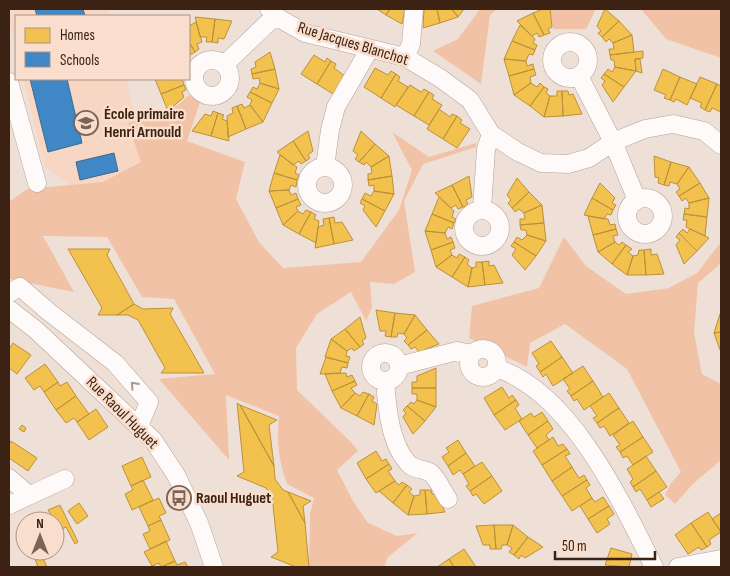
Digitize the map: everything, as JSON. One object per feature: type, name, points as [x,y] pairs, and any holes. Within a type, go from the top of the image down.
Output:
[{"type":"street","points":[[405,57],[411,44],[414,9]]},
{"type":"street","points":[[224,65],[272,13]]},
{"type":"street","name":"Rue Jacques Blanchot","points":[[272,13],[305,33],[369,50],[405,57],[440,78],[470,100],[491,134],[518,152],[541,163],[568,164],[589,158],[613,142],[645,129],[672,124],[704,131],[721,145]]},
{"type":"street","points":[[325,167],[330,130],[336,107],[369,50]]},
{"type":"street","points":[[579,76],[613,142],[637,200]]},
{"type":"street","points":[[9,82],[14,132],[37,183]]},
{"type":"street","points":[[482,209],[486,149],[491,134]]},
{"type":"street","points":[[9,293],[20,287],[115,363],[149,402],[139,426]]},
{"type":"street","name":"Rue Raoul Huguet","points":[[9,309],[36,330],[153,440],[176,475],[199,523],[214,567]]},
{"type":"street","points":[[399,366],[457,351],[472,354],[469,364],[472,372],[476,375],[481,377],[490,375],[496,368],[507,372],[537,391],[570,424],[592,454],[654,567]]},
{"type":"street","points":[[388,353],[396,357],[399,366],[394,378],[385,381],[373,375],[371,365],[375,357],[388,353]]},
{"type":"street","points":[[385,381],[388,415],[392,431],[404,456],[410,465],[432,474],[448,499]]},
{"type":"street","points":[[9,478],[29,495]]},
{"type":"street","points":[[9,505],[65,478]]},
{"type":"street","points":[[678,567],[711,563]]},
{"type":"shaded area","points":[[9,9],[108,9],[110,15],[15,15],[15,46],[9,19]]},
{"type":"shaded area","points":[[480,9],[497,9],[490,15],[481,84],[433,51],[458,39]]},
{"type":"shaded area","points":[[550,9],[596,9],[586,29],[553,29]]},
{"type":"shaded area","points":[[641,9],[721,9],[721,58],[666,39]]},
{"type":"shaded area","name":"École primaire Henri Arnould","points":[[23,80],[126,80],[152,181],[74,188],[45,167]]},
{"type":"shaded area","points":[[189,95],[200,102],[187,141],[245,162],[236,199],[259,242],[283,268],[361,262],[399,210],[412,170],[392,132],[429,157],[476,143],[476,147],[423,164],[404,201],[415,272],[394,284],[370,282],[372,307],[366,321],[351,292],[317,314],[296,348],[297,390],[358,451],[337,470],[353,501],[368,523],[397,536],[418,533],[388,557],[384,567],[309,567],[310,514],[314,498],[287,484],[279,451],[279,416],[226,395],[229,460],[159,379],[215,374],[174,299],[142,297],[107,237],[43,236],[74,292],[9,279],[9,202],[27,189],[103,182],[141,162],[128,123],[162,115]]},
{"type":"shaded area","points":[[564,237],[586,266],[626,294],[669,288],[697,273],[721,242],[721,263],[698,283],[694,333],[702,374],[721,384],[721,460],[693,484],[675,504],[665,495],[671,483],[681,472],[627,369],[565,324],[530,343],[527,367],[469,338],[472,306],[539,288]]},
{"type":"building: Homes","points":[[377,9],[390,9],[386,15]]},
{"type":"building: Homes","points":[[390,9],[405,9],[402,24],[386,15]]},
{"type":"building: Homes","points":[[424,9],[437,9],[440,23],[423,28]]},
{"type":"building: Homes","points":[[437,9],[452,9],[458,17],[440,23]]},
{"type":"building: Homes","points":[[452,9],[464,9],[458,17]]},
{"type":"building: Homes","points":[[543,9],[550,9],[552,27],[548,29],[550,33],[544,35],[533,13]]},
{"type":"building: Homes","points":[[605,9],[619,21],[602,37],[598,33],[601,31],[597,26]]},
{"type":"building: Homes","points":[[533,13],[544,35],[539,37],[537,33],[532,36],[517,21]]},
{"type":"building: Homes","points":[[195,17],[215,19],[212,42],[206,42],[207,37],[200,37]]},
{"type":"building: Homes","points":[[215,19],[232,21],[224,39],[218,38],[218,43],[212,42]]},
{"type":"building: Homes","points":[[619,21],[632,35],[613,43],[609,39],[606,42],[602,37]]},
{"type":"building: Homes","points":[[196,22],[202,42],[197,44],[199,49],[195,52],[190,44],[190,25]]},
{"type":"building: Homes","points":[[520,25],[535,39],[533,43],[537,45],[535,50],[512,41]]},
{"type":"building: Homes","points":[[632,35],[634,52],[610,55],[609,49],[614,49],[613,43]]},
{"type":"building: Homes","points":[[512,41],[535,50],[533,55],[529,54],[526,61],[504,59]]},
{"type":"building: Homes","points":[[190,44],[195,52],[190,55]]},
{"type":"building: Homes","points":[[643,51],[643,58],[635,59],[636,71],[615,67],[614,60],[611,60],[610,55]]},
{"type":"building: Homes","points":[[270,52],[275,69],[252,74],[251,69],[256,67],[255,62]]},
{"type":"building: Homes","points":[[314,55],[325,62],[327,58],[331,61],[317,84],[301,74]]},
{"type":"building: Homes","points":[[504,59],[526,61],[527,66],[533,64],[534,69],[509,76]]},
{"type":"building: Homes","points":[[635,59],[640,59],[642,73],[636,71]]},
{"type":"building: Homes","points":[[331,61],[336,64],[334,68],[345,76],[333,94],[317,84]]},
{"type":"building: Homes","points":[[615,67],[636,71],[624,87],[604,74],[608,69],[612,72]]},
{"type":"building: Homes","points":[[375,68],[388,75],[391,71],[396,74],[381,98],[364,87]]},
{"type":"building: Homes","points":[[275,69],[279,89],[260,83],[259,78],[253,79],[252,74]]},
{"type":"building: Homes","points":[[534,69],[536,75],[530,77],[531,83],[514,95],[509,76]]},
{"type":"building: Homes","points":[[663,69],[680,77],[670,100],[664,98],[666,95],[654,90]]},
{"type":"building: Homes","points":[[396,74],[400,77],[398,81],[408,87],[395,107],[381,98]]},
{"type":"building: Homes","points":[[604,74],[624,87],[613,102],[602,85],[605,81],[601,78]]},
{"type":"building: Homes","points":[[680,77],[697,84],[687,105],[676,99],[674,102],[670,100]]},
{"type":"building: Homes","points":[[700,77],[717,84],[705,110],[700,107],[702,103],[690,98]]},
{"type":"building: Homes","points":[[155,80],[182,80],[184,85],[161,94]]},
{"type":"building: Homes","points":[[260,83],[279,89],[272,103],[250,92],[253,87],[257,89]]},
{"type":"building: Homes","points":[[531,83],[537,87],[540,83],[544,87],[530,106],[514,95]]},
{"type":"building: Homes","points":[[717,84],[721,86],[721,112],[712,108],[710,112],[705,110]]},
{"type":"building: Homes","points":[[184,85],[186,90],[182,92],[184,97],[168,111],[161,94]]},
{"type":"building: Homes","points":[[410,85],[421,92],[424,89],[429,92],[414,116],[396,105]]},
{"type":"building: Homes","points":[[544,87],[548,89],[546,93],[550,96],[544,117],[530,106]]},
{"type":"building: Homes","points":[[557,91],[562,91],[563,116],[544,117],[550,96],[557,96]]},
{"type":"building: Homes","points":[[562,91],[568,91],[569,95],[573,94],[582,114],[563,116]]},
{"type":"building: Homes","points":[[250,92],[272,103],[263,122],[250,105],[252,100],[247,97]]},
{"type":"building: Homes","points":[[429,92],[434,95],[432,99],[442,105],[429,125],[414,116]]},
{"type":"building: Homes","points":[[242,104],[244,108],[250,105],[263,122],[246,129],[237,106]]},
{"type":"building: Homes","points":[[237,106],[246,129],[228,137],[227,116],[233,113],[232,108]]},
{"type":"building: Homes","points":[[439,109],[450,117],[452,114],[457,116],[443,139],[427,129]]},
{"type":"building: Homes","points":[[213,111],[218,113],[211,136],[192,131],[205,114],[211,116]]},
{"type":"building: Homes","points":[[218,113],[224,115],[222,119],[227,121],[229,141],[211,136]]},
{"type":"building: Homes","points":[[457,116],[462,120],[460,123],[470,129],[457,148],[443,139]]},
{"type":"building: Homes","points":[[308,131],[313,151],[308,155],[310,158],[306,161],[293,141]]},
{"type":"building: Homes","points":[[361,131],[375,144],[359,162],[355,159],[358,155],[353,151]]},
{"type":"building: Homes","points":[[293,141],[306,161],[301,164],[299,161],[293,165],[277,152]]},
{"type":"building: Homes","points":[[375,144],[389,156],[371,167],[366,162],[364,165],[359,162]]},
{"type":"building: Homes","points":[[280,155],[297,167],[295,173],[299,175],[297,180],[274,173]]},
{"type":"building: Homes","points":[[389,156],[392,176],[368,180],[368,174],[372,173],[371,167]]},
{"type":"building: Homes","points":[[654,156],[671,162],[664,185],[658,183],[659,178],[655,177]]},
{"type":"building: Homes","points":[[671,162],[689,167],[677,184],[670,182],[669,186],[664,185]]},
{"type":"building: Homes","points":[[689,167],[700,183],[679,196],[676,192],[680,189],[677,184]]},
{"type":"building: Homes","points":[[274,173],[297,180],[296,187],[291,185],[289,190],[269,191]]},
{"type":"building: Homes","points":[[392,176],[394,194],[374,191],[374,185],[369,186],[368,180]]},
{"type":"building: Homes","points":[[469,176],[472,197],[466,200],[468,205],[463,207],[452,185]]},
{"type":"building: Homes","points":[[517,178],[529,192],[512,208],[508,203],[511,200],[507,195]]},
{"type":"building: Homes","points":[[600,183],[615,198],[612,203],[616,205],[613,210],[592,198]]},
{"type":"building: Homes","points":[[700,183],[709,198],[689,203],[686,198],[682,201],[679,196]]},
{"type":"building: Homes","points":[[452,185],[463,207],[458,209],[456,205],[451,208],[435,193]]},
{"type":"building: Homes","points":[[289,190],[291,195],[296,193],[298,199],[276,208],[269,191]]},
{"type":"building: Homes","points":[[374,191],[394,194],[385,211],[362,199],[365,193],[371,196]]},
{"type":"building: Homes","points":[[529,192],[542,205],[524,213],[519,209],[515,212],[512,208]]},
{"type":"building: Homes","points":[[439,197],[454,211],[452,217],[456,219],[454,223],[432,214]]},
{"type":"building: Homes","points":[[592,198],[613,210],[611,215],[607,214],[604,219],[584,215]]},
{"type":"building: Homes","points":[[709,198],[707,217],[684,214],[685,208],[689,209],[689,203]]},
{"type":"building: Homes","points":[[298,199],[301,205],[296,207],[298,211],[283,225],[276,208]]},
{"type":"building: Homes","points":[[362,199],[385,211],[376,227],[363,210],[365,206],[360,203]]},
{"type":"building: Homes","points":[[542,205],[544,223],[520,225],[520,219],[525,219],[524,213]]},
{"type":"building: Homes","points":[[306,210],[311,212],[299,234],[283,225],[298,211],[303,214]]},
{"type":"building: Homes","points":[[311,212],[316,215],[314,219],[319,221],[316,243],[299,234]]},
{"type":"building: Homes","points":[[432,214],[454,223],[452,229],[448,227],[445,233],[425,231]]},
{"type":"building: Homes","points":[[684,214],[707,217],[705,236],[686,227],[687,220],[683,220]]},
{"type":"building: Homes","points":[[588,216],[608,219],[610,225],[615,224],[616,229],[593,235]]},
{"type":"building: Homes","points":[[334,217],[335,223],[342,222],[353,240],[334,244],[329,218]]},
{"type":"building: Homes","points":[[329,218],[334,244],[315,248],[318,227],[324,225],[323,219]]},
{"type":"building: Homes","points":[[544,223],[546,241],[527,235],[526,230],[521,230],[520,225]]},
{"type":"building: Homes","points":[[616,229],[618,235],[613,236],[615,242],[598,252],[593,235]]},
{"type":"building: Homes","points":[[683,229],[687,233],[690,229],[709,238],[697,251],[679,233]]},
{"type":"building: Homes","points":[[425,231],[445,233],[447,239],[451,237],[453,242],[431,250]]},
{"type":"building: Homes","points":[[679,233],[697,251],[684,264],[676,245],[680,240],[676,237]]},
{"type":"building: Homes","points":[[527,235],[546,241],[536,256],[514,242],[517,237],[522,240]]},
{"type":"building: Homes","points":[[453,242],[455,248],[450,250],[452,255],[436,267],[431,250]]},
{"type":"building: Homes","points":[[514,242],[536,256],[525,270],[512,255],[516,249],[511,246]]},
{"type":"building: Homes","points":[[615,242],[619,245],[622,242],[626,245],[612,264],[598,252]]},
{"type":"building: Homes","points":[[626,245],[632,249],[628,252],[633,256],[627,275],[612,264]]},
{"type":"building: Homes","points":[[68,249],[110,249],[107,255],[134,304],[117,315],[98,315],[102,308]]},
{"type":"building: Homes","points":[[651,249],[651,255],[657,254],[664,274],[646,275],[644,250]]},
{"type":"building: Homes","points":[[639,250],[644,250],[646,275],[627,275],[633,256],[638,255]]},
{"type":"building: Homes","points":[[459,254],[465,257],[452,277],[436,267],[452,255],[457,258]]},
{"type":"building: Homes","points":[[465,257],[469,260],[467,264],[472,268],[468,287],[452,277]]},
{"type":"building: Homes","points":[[489,261],[489,266],[494,265],[503,283],[485,285],[482,262]]},
{"type":"building: Homes","points":[[476,262],[482,262],[485,285],[468,287],[472,268],[476,267]]},
{"type":"building: Homes","points":[[134,304],[143,309],[173,308],[170,314],[204,373],[161,373],[165,368],[138,320],[128,315],[117,315]]},
{"type":"building: Homes","points":[[376,310],[395,313],[391,337],[385,336],[386,331],[380,331]]},
{"type":"building: Homes","points":[[395,313],[415,315],[404,334],[398,333],[397,337],[391,337]]},
{"type":"building: Homes","points":[[720,314],[721,332],[714,333]]},
{"type":"building: Homes","points":[[415,315],[427,330],[408,345],[404,341],[407,338],[404,334]]},
{"type":"building: Homes","points":[[360,317],[366,338],[362,341],[364,344],[360,347],[345,329]]},
{"type":"building: Homes","points":[[345,329],[360,347],[354,351],[352,348],[347,351],[331,339]]},
{"type":"building: Homes","points":[[427,330],[439,344],[419,352],[415,347],[411,349],[408,345]]},
{"type":"building: Homes","points":[[721,332],[721,349],[720,350],[714,333]]},
{"type":"building: Homes","points":[[331,339],[347,351],[346,356],[350,357],[348,363],[325,357]]},
{"type":"building: Homes","points":[[551,341],[562,357],[540,372],[536,366],[539,364],[532,353]]},
{"type":"building: Homes","points":[[13,343],[31,355],[17,374],[9,368],[9,349]]},
{"type":"building: Homes","points":[[326,357],[348,363],[347,368],[342,367],[340,373],[320,374]]},
{"type":"building: Homes","points":[[562,357],[573,373],[553,386],[546,374],[543,377],[540,372]]},
{"type":"building: Homes","points":[[45,364],[58,382],[44,392],[40,386],[34,390],[25,378]]},
{"type":"building: Homes","points":[[583,366],[593,381],[571,396],[567,391],[570,389],[563,379]]},
{"type":"building: Homes","points":[[436,368],[436,388],[412,388],[412,382],[417,382],[417,376]]},
{"type":"building: Homes","points":[[346,373],[347,377],[352,375],[355,381],[332,391],[325,374]]},
{"type":"building: Homes","points":[[355,381],[357,385],[351,388],[355,393],[341,408],[332,391]]},
{"type":"building: Homes","points":[[593,381],[603,397],[584,410],[577,399],[574,401],[571,396]]},
{"type":"building: Homes","points":[[58,382],[60,386],[67,382],[76,396],[56,410],[44,392]]},
{"type":"building: Homes","points":[[502,387],[509,398],[512,395],[516,400],[494,415],[484,398]]},
{"type":"building: Homes","points":[[412,388],[436,388],[436,407],[417,400],[417,394],[412,394]]},
{"type":"building: Homes","points":[[363,392],[369,394],[357,416],[341,408],[355,393],[360,396]]},
{"type":"building: Homes","points":[[609,393],[619,408],[597,423],[593,418],[597,416],[590,406]]},
{"type":"building: Homes","points":[[369,394],[374,397],[372,401],[377,404],[374,425],[357,416]]},
{"type":"building: Homes","points":[[76,396],[89,414],[77,422],[74,418],[66,423],[56,410]]},
{"type":"building: Homes","points":[[417,400],[436,407],[425,421],[407,406],[411,402],[414,404]]},
{"type":"building: Homes","points":[[516,400],[519,405],[515,408],[522,419],[505,430],[494,415]]},
{"type":"building: Homes","points":[[237,403],[240,405],[274,466],[275,479],[283,490],[288,492],[305,523],[309,567],[296,567],[271,557],[278,552],[272,496],[266,488],[237,476],[244,472]]},
{"type":"building: Homes","points":[[240,405],[277,420],[269,425],[274,466]]},
{"type":"building: Homes","points":[[407,406],[425,421],[413,434],[403,417],[406,413],[403,410]]},
{"type":"building: Homes","points":[[619,408],[629,423],[610,436],[604,426],[600,428],[597,423]]},
{"type":"building: Homes","points":[[96,409],[108,427],[89,440],[77,422]]},
{"type":"building: Homes","points":[[542,412],[548,421],[528,435],[519,421],[531,413],[534,417]]},
{"type":"building: Homes","points":[[548,421],[553,429],[546,435],[549,440],[537,448],[528,435]]},
{"type":"building: Homes","points":[[633,421],[643,437],[620,452],[616,447],[620,445],[613,435]]},
{"type":"building: Homes","points":[[22,425],[26,428],[24,432],[19,429]]},
{"type":"building: Homes","points":[[553,437],[558,446],[563,444],[567,449],[542,465],[533,451]]},
{"type":"building: Homes","points":[[643,437],[653,452],[633,465],[627,456],[623,458],[620,452]]},
{"type":"building: Homes","points":[[458,440],[466,453],[448,466],[442,457],[449,452],[446,448]]},
{"type":"building: Homes","points":[[11,441],[37,458],[28,471],[9,458],[9,445]]},
{"type":"building: Homes","points":[[567,449],[570,454],[565,456],[572,467],[552,481],[542,465]]},
{"type":"building: Homes","points":[[376,451],[382,461],[386,459],[389,464],[366,479],[357,463]]},
{"type":"building: Homes","points":[[466,453],[475,466],[463,474],[460,470],[453,475],[448,466]]},
{"type":"building: Homes","points":[[646,456],[656,471],[633,487],[630,482],[633,479],[627,469]]},
{"type":"building: Homes","points":[[142,457],[151,477],[131,486],[122,466]]},
{"type":"building: Homes","points":[[482,462],[492,476],[470,491],[466,486],[469,484],[463,474]]},
{"type":"building: Homes","points":[[389,464],[392,469],[388,471],[395,481],[376,493],[366,479]]},
{"type":"building: Homes","points":[[572,467],[579,478],[584,475],[587,480],[562,496],[552,481]]},
{"type":"building: Homes","points":[[656,471],[667,487],[647,500],[640,489],[636,492],[633,487]]},
{"type":"building: Homes","points":[[492,476],[502,491],[484,504],[476,494],[473,496],[470,491]]},
{"type":"building: Homes","points":[[143,480],[153,500],[132,510],[125,494],[133,490],[131,486]]},
{"type":"building: Homes","points":[[587,480],[590,485],[586,488],[592,498],[572,511],[562,496]]},
{"type":"building: Homes","points":[[395,481],[399,485],[402,482],[407,485],[393,503],[379,491]]},
{"type":"building: Homes","points":[[407,485],[412,489],[409,492],[414,496],[408,515],[393,503]]},
{"type":"building: Homes","points":[[420,490],[425,490],[427,514],[408,515],[414,496],[420,495]]},
{"type":"building: Homes","points":[[425,490],[431,490],[432,494],[437,494],[445,512],[427,514]]},
{"type":"building: Homes","points":[[288,492],[311,501],[303,506],[305,523]]},
{"type":"building: Homes","points":[[659,492],[664,499],[651,507],[647,500]]},
{"type":"building: Homes","points":[[603,497],[609,506],[588,519],[580,506],[592,498],[595,502]]},
{"type":"building: Homes","points":[[159,498],[166,513],[159,516],[161,520],[148,526],[139,507]]},
{"type":"building: Homes","points":[[79,503],[88,516],[77,524],[68,511]]},
{"type":"building: Homes","points":[[60,505],[63,511],[49,511]]},
{"type":"building: Homes","points":[[609,506],[614,514],[607,519],[610,524],[597,533],[588,519]]},
{"type":"building: Homes","points":[[708,512],[721,532],[709,540],[711,544],[707,547],[691,523]]},
{"type":"building: Homes","points":[[721,513],[721,532],[712,519]]},
{"type":"building: Homes","points":[[65,515],[78,542],[75,544],[66,527]]},
{"type":"building: Homes","points":[[161,520],[170,540],[150,549],[143,534],[150,531],[148,526]]},
{"type":"building: Homes","points":[[691,523],[707,547],[701,550],[699,547],[688,554],[675,535]]},
{"type":"building: Homes","points":[[494,525],[496,549],[490,549],[490,545],[483,545],[476,526]]},
{"type":"building: Homes","points":[[494,525],[513,525],[507,545],[502,545],[501,549],[496,549]]},
{"type":"building: Homes","points":[[513,525],[528,537],[514,555],[509,552],[512,548],[507,545]]},
{"type":"building: Homes","points":[[528,537],[543,547],[525,558],[521,555],[519,559],[514,555]]},
{"type":"building: Homes","points":[[166,541],[175,561],[161,567],[159,563],[152,566],[144,552]]},
{"type":"building: Homes","points":[[611,548],[632,554],[629,567],[605,565]]},
{"type":"building: Homes","points":[[464,549],[476,567],[454,567],[449,559]]},
{"type":"building: Homes","points":[[449,559],[454,567],[437,567]]},
{"type":"building: Homes","points":[[36,561],[44,561],[47,567],[38,567]]},
{"type":"building: Homes","points":[[175,561],[177,565],[185,562],[188,567],[161,567]]},
{"type":"building: Schools","points":[[35,9],[83,9],[85,15],[37,15]]},
{"type":"building: Schools","points":[[30,80],[67,80],[82,143],[48,152]]},
{"type":"building: Schools","points":[[114,153],[118,171],[80,180],[76,162]]},
{"type":"place","name":"École primaire Henri Arnould","points":[[86,123]]},
{"type":"place","name":"Raoul Huguet","points":[[179,498]]}]
